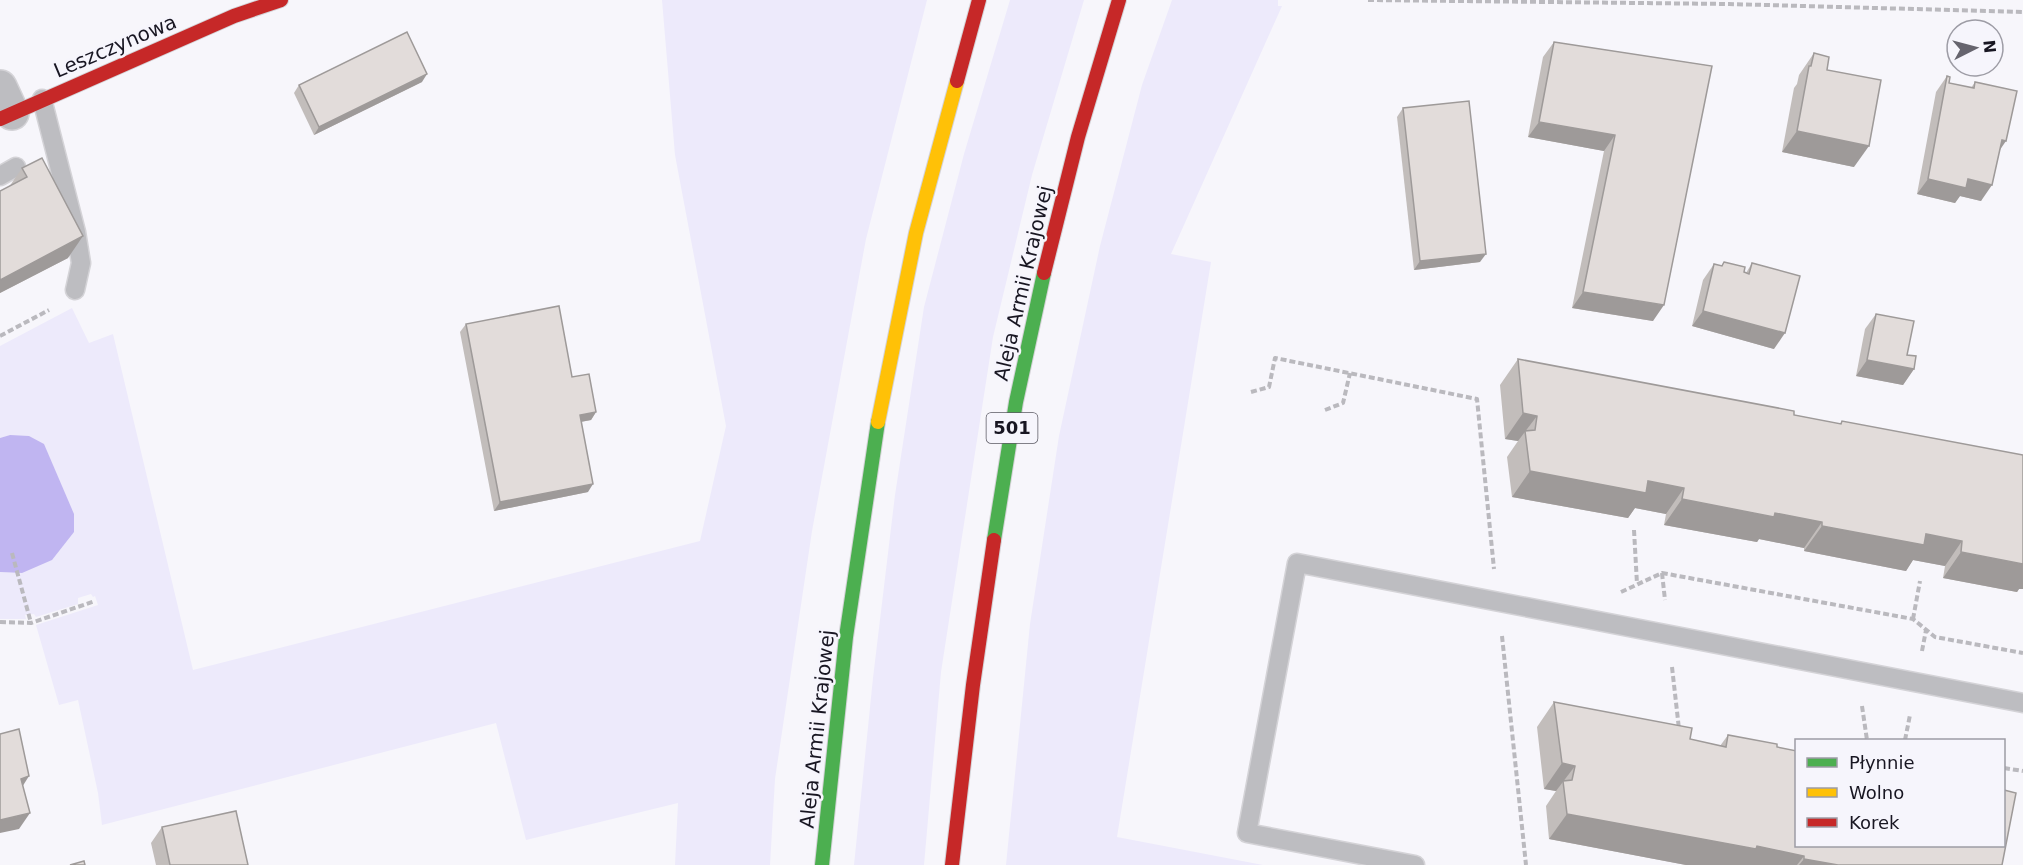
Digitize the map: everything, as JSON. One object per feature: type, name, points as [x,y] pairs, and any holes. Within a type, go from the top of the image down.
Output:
[{"type":"main road","name":"Leszczynowa","points":[[4,106],[42,99],[234,16],[281,0]]},
{"type":"main road","name":"Aleja Armii Krajowej","points":[[822,865],[846,637],[873,448],[916,233],[979,0]]},
{"type":"main road","name":"Aleja Armii Krajowej","points":[[952,865],[982,613],[1022,370],[1069,168],[1094,76],[1119,0]]},
{"type":"lane","points":[[42,99],[76,232],[81,263],[75,290]]},
{"type":"lane","points":[[1415,865],[1247,833],[1297,563],[2023,703]]},
{"type":"path","points":[[1368,0],[1580,1],[2023,12]]},
{"type":"path","points":[[0,336],[58,306],[75,290]]},
{"type":"path","points":[[1251,392],[1269,387],[1275,358],[1477,399],[1494,575]]},
{"type":"path","points":[[1325,410],[1343,403],[1350,373]]},
{"type":"path","points":[[1634,530],[1637,584]]},
{"type":"path","points":[[12,553],[31,623]]},
{"type":"path","points":[[1494,569],[1505,571]]},
{"type":"path","points":[[1662,573],[1665,596]]},
{"type":"path","points":[[1621,592],[1662,573],[1913,619],[1935,637],[2023,654]]},
{"type":"path","points":[[1913,619],[1920,580]]},
{"type":"path","points":[[0,622],[31,623],[95,601]]},
{"type":"path","points":[[1498,602],[1526,865]]},
{"type":"path","points":[[1923,644],[1926,630]]},
{"type":"path","points":[[1669,635],[1679,729]]},
{"type":"path","points":[[2005,768],[2023,771]]},
{"type":"shaded area","points":[[662,0],[927,0],[866,239],[812,531],[775,779],[770,865],[675,865],[678,803],[526,840],[496,723],[102,825],[98,793],[78,700],[59,705],[36,625],[98,605],[95,596],[91,594],[78,598],[78,604],[36,617],[34,614],[25,615],[26,619],[0,619],[0,572],[22,573],[10,435],[0,438],[0,346],[72,308],[89,343],[113,334],[193,670],[700,541],[726,426],[675,155]]},
{"type":"shaded area","points":[[1010,0],[1084,0],[1032,175],[993,337],[941,672],[924,865],[854,865],[895,495],[924,307],[964,154]]},
{"type":"shaded area","points":[[1172,0],[1278,0],[1278,6],[1282,6],[1171,254],[1211,262],[1117,837],[1263,865],[1006,865],[1030,624],[1059,436],[1100,246],[1142,85]]},
{"type":"shaded area","points":[[10,435],[29,436],[44,444],[74,514],[74,532],[52,560],[22,573],[0,572],[0,438]]},
{"type":"building","points":[[407,32],[427,74],[319,127],[299,85]]},
{"type":"building","points":[[1554,42],[1712,66],[1664,305],[1583,292],[1615,135],[1539,122]]},
{"type":"building","points":[[1814,53],[1829,57],[1827,70],[1881,80],[1869,146],[1797,131],[1809,66],[1811,66]]},
{"type":"building","points":[[1947,78],[1950,78],[1949,83],[1974,88],[1975,82],[2017,91],[2006,141],[2002,140],[1992,185],[1968,179],[1966,188],[1928,179]]},
{"type":"building","points":[[1469,101],[1486,254],[1420,261],[1403,108]]},
{"type":"building","points":[[42,158],[83,236],[0,280],[0,191],[27,177],[22,168]]},
{"type":"building","points":[[1724,262],[1745,267],[1744,272],[1749,274],[1752,263],[1800,276],[1785,333],[1703,311],[1714,264],[1722,266]]},
{"type":"building","points":[[559,306],[572,377],[589,374],[596,412],[580,415],[593,484],[500,502],[466,324]]},
{"type":"building","points":[[1876,314],[1914,321],[1907,355],[1916,356],[1914,369],[1867,360]]},
{"type":"building","points":[[1518,359],[1794,411],[1794,415],[1841,424],[1842,421],[2023,455],[2023,564],[1961,552],[1962,541],[1926,534],[1924,545],[1822,526],[1822,522],[1775,513],[1774,517],[1682,499],[1684,488],[1648,481],[1646,493],[1530,471],[1525,431],[1535,430],[1537,416],[1523,413]]},
{"type":"building","points":[[1554,702],[1692,728],[1690,739],[1726,747],[1728,735],[1777,744],[1777,747],[1795,751],[1795,847],[2005,847],[2005,790],[2016,793],[2002,865],[1838,865],[1804,859],[1804,856],[1757,846],[1756,849],[1567,814],[1563,781],[1572,780],[1575,766],[1562,763]]},
{"type":"building","points":[[19,729],[29,776],[21,779],[30,813],[0,820],[0,734]]},
{"type":"building","points":[[236,811],[248,865],[170,865],[162,827]]},
{"type":"building","points":[[84,861],[85,865],[70,865]]},
{"type":"traffic: fast","points":[[994,540],[1016,402],[1044,273]]},
{"type":"traffic: fast","points":[[822,865],[846,637],[878,422]]},
{"type":"traffic: slow","points":[[878,422],[916,233],[957,81]]},
{"type":"traffic: jam","points":[[0,119],[234,16],[281,0]]},
{"type":"traffic: jam","points":[[957,81],[979,0]]},
{"type":"traffic: jam","points":[[1044,273],[1078,137],[1119,0]]},
{"type":"traffic: jam","points":[[952,865],[973,685],[994,540]]}]
